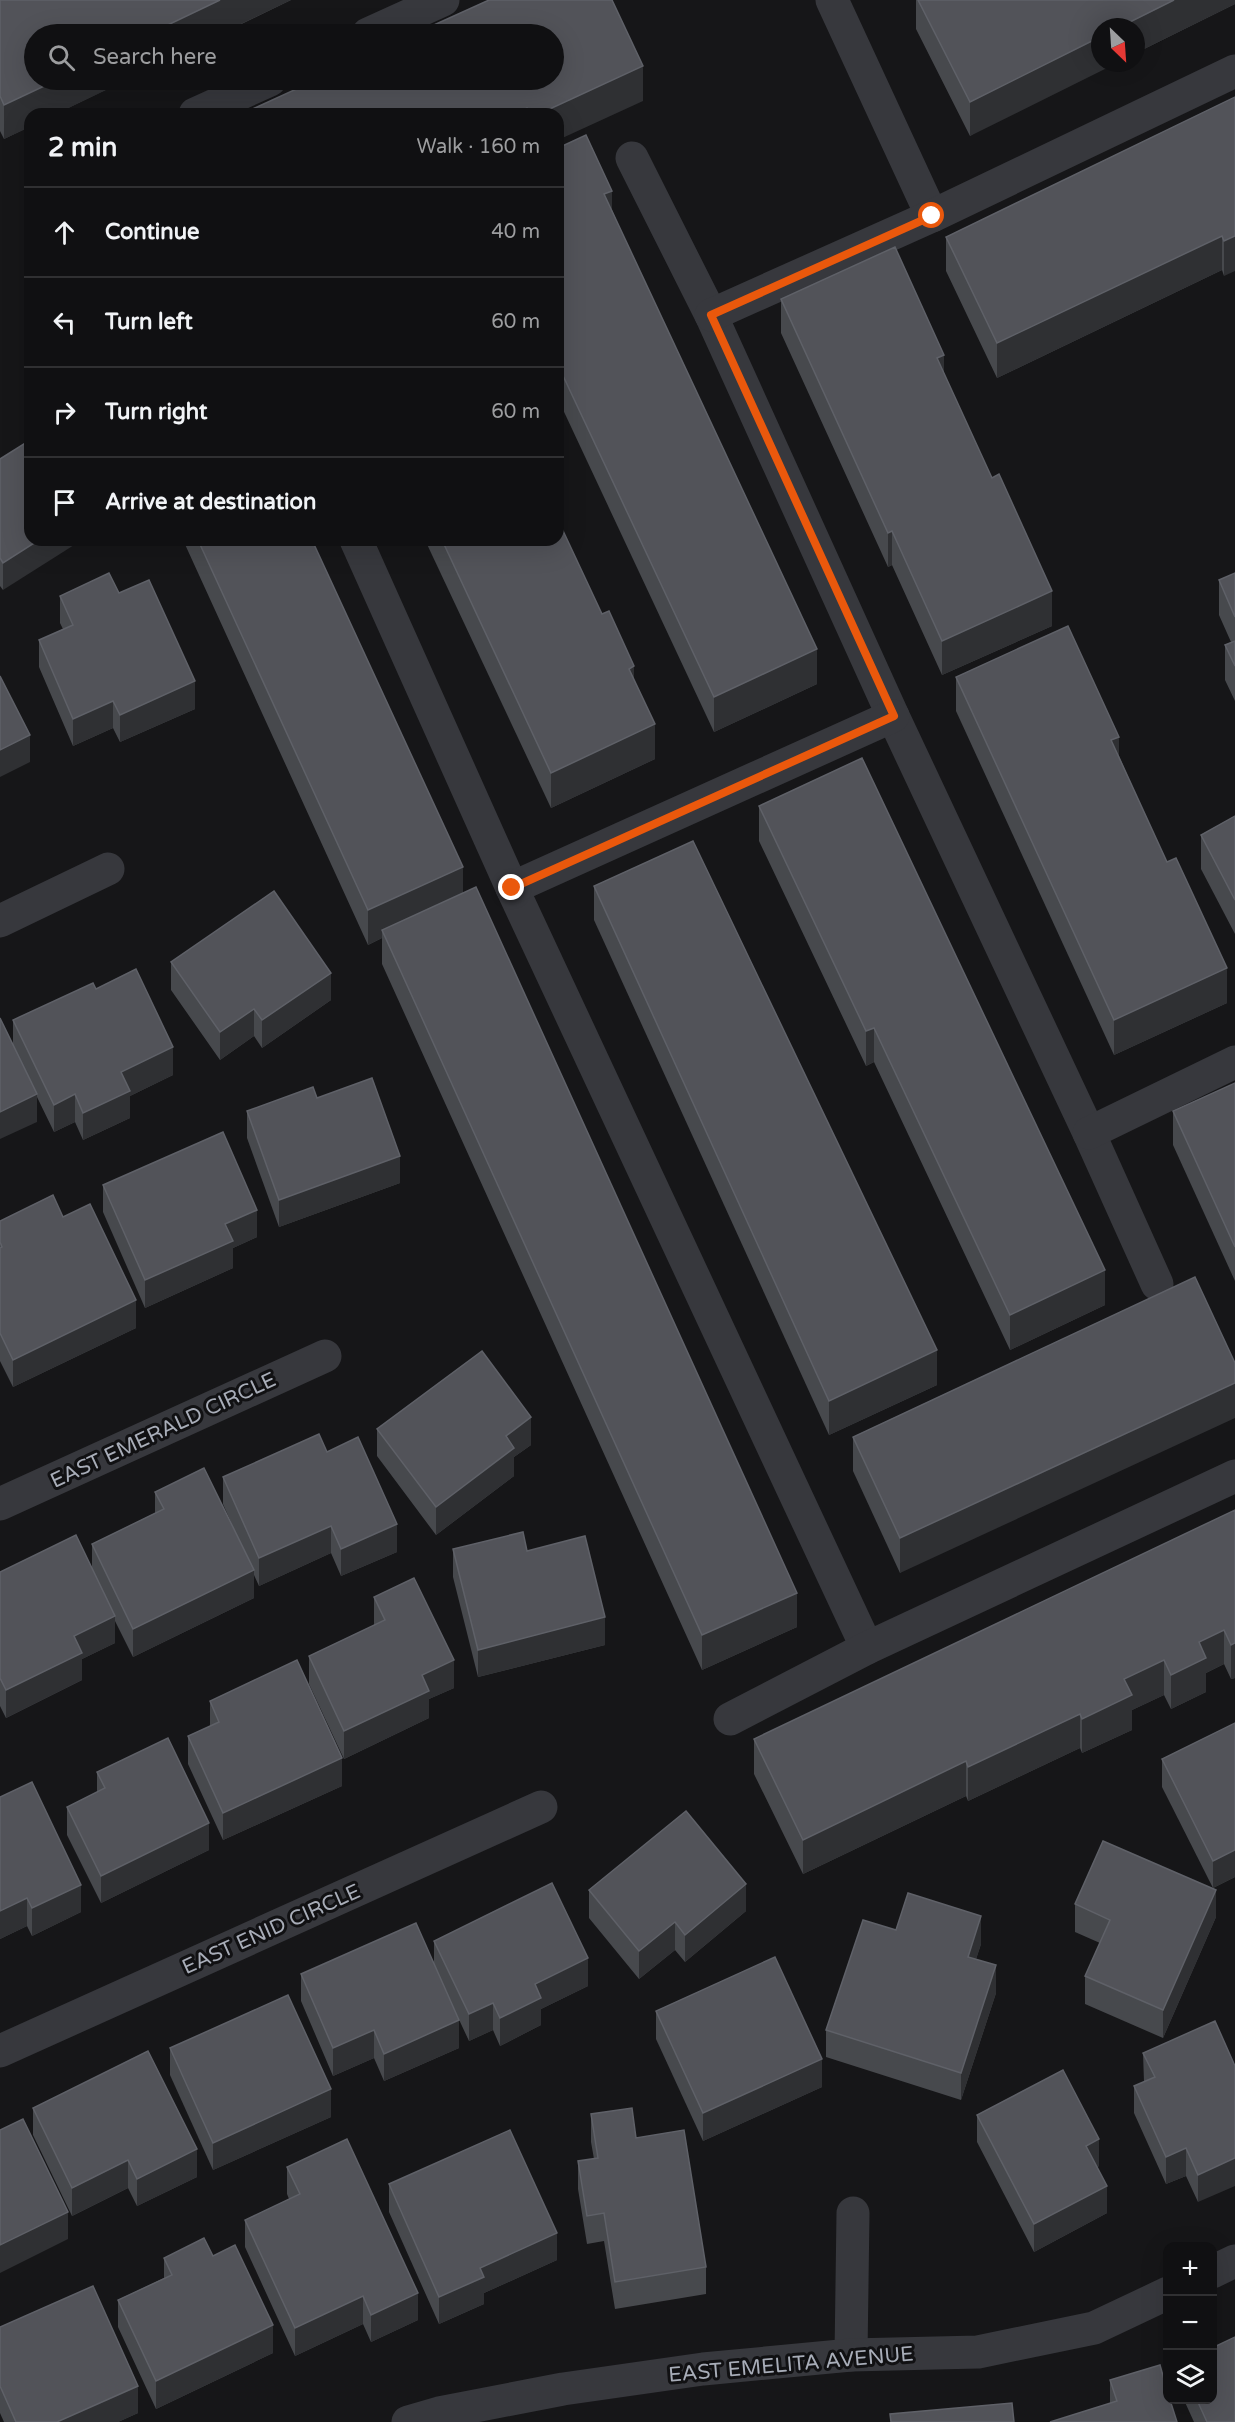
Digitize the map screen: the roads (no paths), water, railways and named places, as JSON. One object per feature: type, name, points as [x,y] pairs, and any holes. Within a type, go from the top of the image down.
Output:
[{"type":"street","points":[[390,24],[443,0]]},
{"type":"street","points":[[832,0],[932,216]]},
{"type":"street","points":[[711,315],[932,216],[1235,71]]},
{"type":"street","points":[[208,108],[248,90]]},
{"type":"street","points":[[632,158],[711,315],[1157,1284]]},
{"type":"street","points":[[359,546],[512,888],[867,1648]]},
{"type":"street","points":[[512,888],[894,716]]},
{"type":"street","points":[[0,921],[108,870]]},
{"type":"street","points":[[1089,1132],[1235,1062]]},
{"type":"street","name":"EAST EMERALD CIRCLE","points":[[0,1504],[325,1356]]},
{"type":"street","points":[[730,1719],[867,1648],[1235,1476]]},
{"type":"street","name":"EAST ENID CIRCLE","points":[[0,2051],[542,1807]]},
{"type":"street","points":[[851,2355],[854,2213]]},
{"type":"street","points":[[1217,2270],[1235,2261]]},
{"type":"street","name":"EAST EMELITA AVENUE","points":[[408,2422],[439,2413],[562,2389],[703,2368],[851,2355],[978,2352],[1094,2328],[1163,2295]]}]
